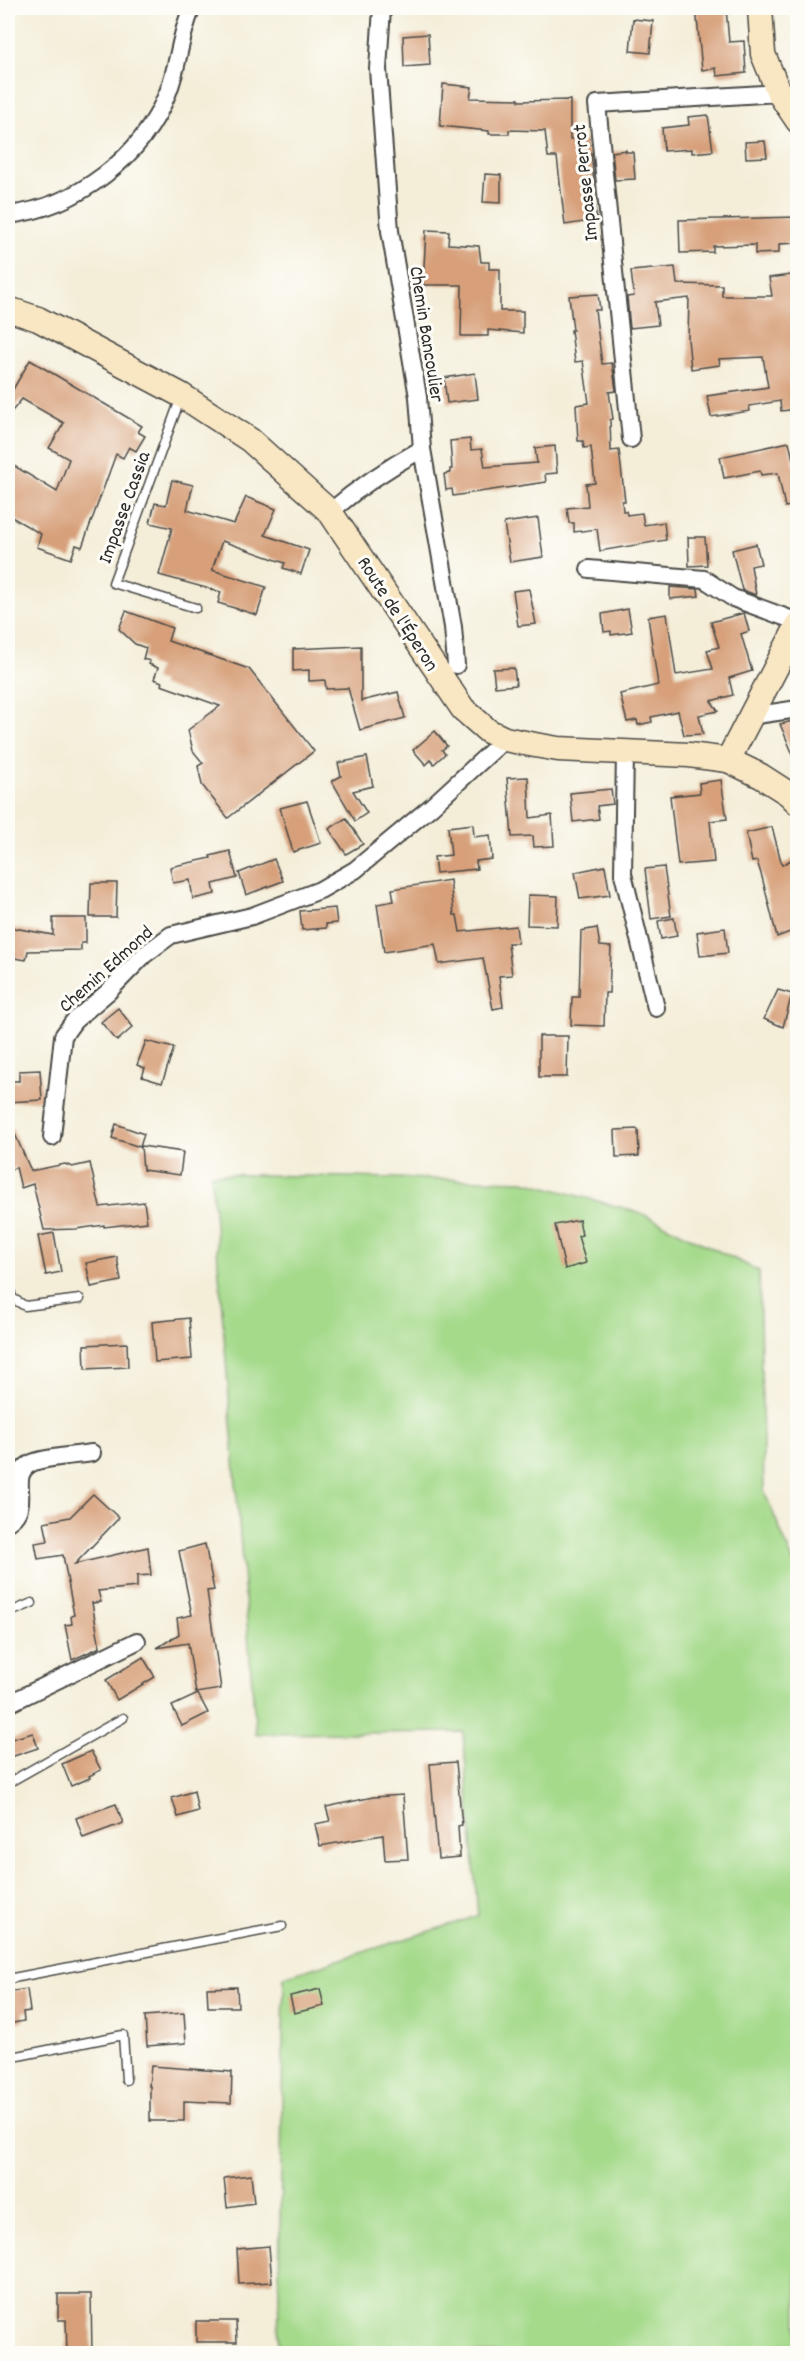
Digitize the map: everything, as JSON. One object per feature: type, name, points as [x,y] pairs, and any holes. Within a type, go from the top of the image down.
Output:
[{"type":"main road","points":[[760,8],[763,54],[798,121]]},
{"type":"main road","name":"Route de l'Éperon","points":[[8,295],[38,319]]},
{"type":"main road","name":"Route de l'Éperon","points":[[8,309],[38,319],[181,396],[250,440],[330,512],[463,709],[488,731],[505,739],[558,749],[689,754],[728,760],[761,776],[789,794],[798,803]]},
{"type":"main road","points":[[728,760],[798,624]]},
{"type":"street","points":[[8,215],[41,207],[82,191],[117,165],[137,145],[168,93],[192,8]]},
{"type":"street","name":"Chemin Bancoulier","points":[[382,8],[378,69],[390,231],[418,397],[422,449],[453,627],[456,665]]},
{"type":"street","name":"Impasse Perrot","points":[[631,439],[597,104],[786,96]]},
{"type":"street","points":[[330,512],[368,481],[422,449]]},
{"type":"street","points":[[589,570],[704,579],[732,598],[798,624]]},
{"type":"street","points":[[750,716],[798,709]]},
{"type":"street","name":"Chemin Edmond","points":[[52,1137],[63,1036],[74,1021],[144,955],[171,935],[252,916],[320,890],[355,870],[432,806],[505,739]]},
{"type":"street","points":[[625,753],[623,874],[656,1008]]},
{"type":"street","points":[[8,1522],[16,1515],[21,1504],[21,1473],[30,1463],[92,1453]]},
{"type":"street","points":[[8,1704],[136,1641]]},
{"type":"lane","name":"Impasse Cassia","points":[[181,396],[113,583],[196,608]]},
{"type":"lane","points":[[8,1282],[12,1298],[25,1306],[80,1299]]},
{"type":"lane","points":[[8,1613],[32,1603]]},
{"type":"lane","points":[[8,1783],[123,1718]]},
{"type":"lane","points":[[8,1979],[282,1926]]},
{"type":"lane","points":[[8,2058],[123,2035],[126,2080]]},
{"type":"green space","points":[[211,1174],[524,1181],[641,1213],[759,1271],[764,1491],[798,1573],[797,2353],[278,2353],[284,1977],[478,1916],[463,1732],[256,1734]]},
{"type":"building","points":[[696,8],[726,8],[729,42],[744,41],[746,73],[717,76],[716,68],[702,70]]},
{"type":"building","points":[[633,19],[653,21],[650,53],[630,51]]},
{"type":"building","points":[[428,34],[430,65],[404,67],[403,36]]},
{"type":"building","points":[[443,84],[472,87],[470,98],[519,99],[519,101],[570,100],[570,139],[585,138],[587,153],[591,153],[594,182],[590,182],[597,220],[565,225],[557,157],[548,157],[545,131],[509,130],[509,134],[489,134],[489,131],[440,126]]},
{"type":"building","points":[[708,115],[713,151],[692,153],[692,149],[664,151],[662,128],[689,125],[688,117]]},
{"type":"building","points":[[765,141],[767,157],[746,158],[745,142]]},
{"type":"building","points":[[626,150],[626,152],[633,152],[635,179],[615,180],[612,152]]},
{"type":"building","points":[[485,174],[501,175],[501,203],[483,202]]},
{"type":"building","points":[[798,217],[798,243],[779,244],[779,253],[755,254],[755,245],[713,246],[713,252],[680,253],[679,220]]},
{"type":"building","points":[[426,230],[449,231],[448,244],[479,246],[481,262],[489,262],[489,269],[500,269],[500,311],[523,311],[523,333],[488,330],[488,336],[461,336],[462,285],[423,285]]},
{"type":"building","points":[[675,267],[677,284],[722,285],[722,296],[772,296],[769,278],[798,274],[798,409],[781,411],[780,401],[749,406],[750,411],[711,417],[707,396],[768,387],[763,357],[719,359],[720,365],[691,369],[688,339],[689,298],[655,302],[658,325],[630,328],[627,297],[634,296],[631,271]]},
{"type":"building","points":[[598,294],[600,310],[595,310],[602,364],[612,363],[616,391],[609,392],[613,419],[610,420],[611,451],[619,450],[625,501],[622,501],[623,511],[626,511],[627,515],[642,513],[644,525],[664,522],[666,540],[600,551],[597,529],[574,532],[574,523],[569,523],[567,508],[588,506],[586,484],[595,483],[591,447],[584,448],[583,441],[578,441],[576,405],[589,403],[583,361],[575,362],[569,296]]},
{"type":"building","points":[[30,360],[142,426],[138,432],[145,436],[136,451],[129,447],[123,458],[116,454],[82,547],[76,545],[71,559],[37,547],[41,534],[8,515],[8,462],[57,492],[69,459],[49,448],[64,423],[22,399],[8,416],[8,398]]},
{"type":"building","points":[[475,373],[478,399],[447,403],[444,378]]},
{"type":"building","points":[[470,439],[471,450],[482,449],[485,467],[537,463],[535,448],[555,446],[557,473],[545,474],[546,482],[453,496],[452,489],[446,490],[444,474],[450,473],[452,469],[450,441]]},
{"type":"building","points":[[789,442],[798,481],[798,505],[785,507],[778,473],[761,475],[760,471],[724,478],[720,457]]},
{"type":"building","points":[[172,480],[193,485],[187,510],[234,524],[246,497],[276,509],[265,535],[309,550],[301,574],[283,568],[285,563],[222,541],[212,570],[266,587],[257,615],[218,603],[221,592],[159,575],[172,528],[150,523],[155,503],[166,505]]},
{"type":"building","points":[[538,518],[543,557],[510,562],[504,523]]},
{"type":"building","points":[[688,537],[705,537],[707,565],[689,566]]},
{"type":"building","points":[[756,544],[761,564],[751,566],[756,595],[742,590],[732,550]]},
{"type":"building","points":[[670,587],[698,589],[699,596],[670,599]]},
{"type":"building","points":[[529,589],[536,624],[518,626],[513,591]]},
{"type":"building","points":[[628,609],[632,632],[611,635],[611,631],[604,632],[602,614]]},
{"type":"building","points":[[126,611],[172,628],[168,641],[249,669],[314,751],[228,818],[202,785],[198,766],[203,763],[193,751],[188,730],[220,706],[161,685],[162,682],[154,679],[158,668],[149,664],[150,661],[143,659],[146,648],[135,644],[119,629]]},
{"type":"building","points":[[744,613],[749,631],[741,634],[752,671],[729,678],[733,695],[711,701],[718,711],[699,715],[703,734],[684,735],[678,711],[651,717],[652,722],[638,725],[637,720],[627,722],[620,694],[658,685],[648,617],[667,614],[676,675],[713,669],[707,650],[719,647],[711,622]]},
{"type":"building","points":[[361,646],[361,701],[398,692],[405,718],[360,730],[348,688],[326,689],[325,680],[309,681],[309,670],[293,671],[293,649]]},
{"type":"building","points":[[514,668],[516,685],[495,687],[493,669]]},
{"type":"building","points":[[798,720],[798,764],[797,764],[780,724]]},
{"type":"building","points":[[435,731],[447,746],[442,750],[445,754],[434,764],[431,760],[426,765],[413,750]]},
{"type":"building","points":[[367,757],[373,786],[353,791],[367,813],[355,821],[332,781],[341,776],[338,763]]},
{"type":"building","points":[[528,777],[530,818],[552,815],[554,846],[534,847],[533,836],[512,837],[507,778]]},
{"type":"building","points":[[721,780],[727,819],[710,821],[714,862],[678,865],[670,796],[700,793],[699,783]]},
{"type":"building","points":[[611,789],[613,804],[597,806],[599,819],[573,822],[570,793]]},
{"type":"building","points":[[307,801],[321,843],[293,852],[280,808]]},
{"type":"building","points":[[346,818],[363,844],[346,854],[329,829]]},
{"type":"building","points":[[473,824],[474,837],[490,835],[492,859],[476,861],[477,869],[436,873],[434,857],[451,855],[448,827]]},
{"type":"building","points":[[772,827],[782,865],[798,856],[798,929],[777,937],[762,877],[757,861],[752,862],[746,833]]},
{"type":"building","points":[[230,851],[237,878],[213,884],[215,894],[193,899],[190,880],[173,883],[170,867],[211,858],[210,856]]},
{"type":"building","points":[[274,859],[283,881],[246,895],[239,873]]},
{"type":"building","points":[[605,866],[610,895],[580,899],[575,872]]},
{"type":"building","points":[[664,867],[671,916],[651,919],[645,869]]},
{"type":"building","points":[[450,880],[454,915],[457,915],[460,932],[516,926],[518,943],[508,943],[512,975],[499,976],[503,1007],[493,1009],[483,958],[439,964],[435,944],[384,952],[377,904],[394,901],[392,889]]},
{"type":"building","points":[[91,883],[117,883],[116,917],[90,917]]},
{"type":"building","points":[[528,895],[558,896],[557,926],[527,925]]},
{"type":"building","points":[[335,908],[337,923],[326,924],[326,928],[302,930],[300,911]]},
{"type":"building","points":[[53,918],[86,918],[86,943],[81,943],[81,950],[28,951],[26,960],[8,957],[8,927],[53,935]]},
{"type":"building","points":[[674,918],[677,936],[661,939],[658,921]]},
{"type":"building","points":[[597,928],[600,946],[611,947],[609,993],[605,993],[604,1026],[571,1025],[572,997],[579,997],[581,931]]},
{"type":"building","points":[[725,928],[728,953],[700,956],[697,932]]},
{"type":"building","points":[[778,990],[792,994],[783,1027],[764,1019]]},
{"type":"building","points":[[118,1008],[133,1027],[117,1041],[101,1022]]},
{"type":"building","points":[[539,1036],[568,1036],[567,1077],[539,1077]]},
{"type":"building","points":[[146,1041],[174,1048],[162,1083],[142,1077],[145,1068],[137,1065]]},
{"type":"building","points":[[40,1070],[42,1100],[8,1102],[8,1081],[19,1081],[19,1071]]},
{"type":"building","points":[[8,1118],[31,1171],[65,1164],[72,1167],[90,1163],[100,1207],[144,1202],[147,1222],[44,1230],[33,1184],[21,1188],[16,1167],[8,1172]]},
{"type":"building","points":[[116,1124],[144,1134],[140,1147],[112,1138]]},
{"type":"building","points":[[638,1129],[639,1156],[616,1157],[615,1130]]},
{"type":"building","points":[[141,1146],[183,1152],[180,1175],[143,1170]]},
{"type":"building","points":[[579,1220],[582,1235],[578,1236],[586,1263],[565,1269],[555,1225]]},
{"type":"building","points":[[54,1233],[61,1272],[46,1275],[38,1236]]},
{"type":"building","points":[[117,1257],[121,1281],[91,1287],[86,1263]]},
{"type":"building","points":[[189,1318],[192,1359],[155,1362],[152,1322]]},
{"type":"building","points":[[127,1343],[128,1367],[85,1369],[84,1345]]},
{"type":"building","points":[[93,1494],[119,1518],[75,1564],[148,1547],[151,1575],[137,1576],[137,1587],[98,1591],[101,1602],[92,1603],[100,1647],[72,1660],[65,1625],[72,1624],[71,1616],[74,1615],[63,1555],[38,1559],[35,1543],[48,1541],[44,1522],[70,1517]]},
{"type":"building","points":[[205,1544],[214,1590],[207,1591],[221,1689],[196,1693],[188,1643],[157,1648],[179,1634],[177,1618],[192,1615],[179,1551]]},
{"type":"building","points":[[143,1657],[155,1677],[117,1700],[106,1680]]},
{"type":"building","points":[[198,1694],[208,1713],[182,1726],[172,1706]]},
{"type":"building","points":[[33,1733],[38,1748],[8,1758],[8,1740]]},
{"type":"building","points":[[91,1751],[101,1770],[89,1776],[90,1778],[71,1786],[62,1764]]},
{"type":"building","points":[[456,1762],[462,1825],[458,1826],[460,1857],[438,1859],[430,1764]]},
{"type":"building","points":[[194,1791],[198,1811],[178,1817],[172,1798]]},
{"type":"building","points":[[403,1795],[408,1859],[385,1860],[383,1835],[320,1846],[315,1824],[330,1821],[326,1807],[373,1797]]},
{"type":"building","points":[[116,1804],[123,1823],[83,1838],[76,1818]]},
{"type":"building","points":[[237,1987],[238,2007],[208,2007],[207,1988]]},
{"type":"building","points":[[27,1989],[30,2011],[23,2012],[24,2021],[8,2024],[8,1992]]},
{"type":"building","points":[[320,1989],[324,2006],[294,2013],[290,1996]]},
{"type":"building","points":[[184,2013],[186,2043],[147,2046],[145,2016]]},
{"type":"building","points":[[151,2066],[232,2072],[231,2103],[184,2101],[184,2121],[150,2121]]},
{"type":"building","points":[[251,2175],[254,2203],[227,2207],[224,2178]]},
{"type":"building","points":[[269,2246],[272,2282],[239,2284],[237,2249]]},
{"type":"building","points":[[58,2294],[91,2294],[92,2354],[67,2354],[66,2320],[58,2320]]},
{"type":"building","points":[[196,2321],[236,2321],[237,2342],[196,2342]]}]
